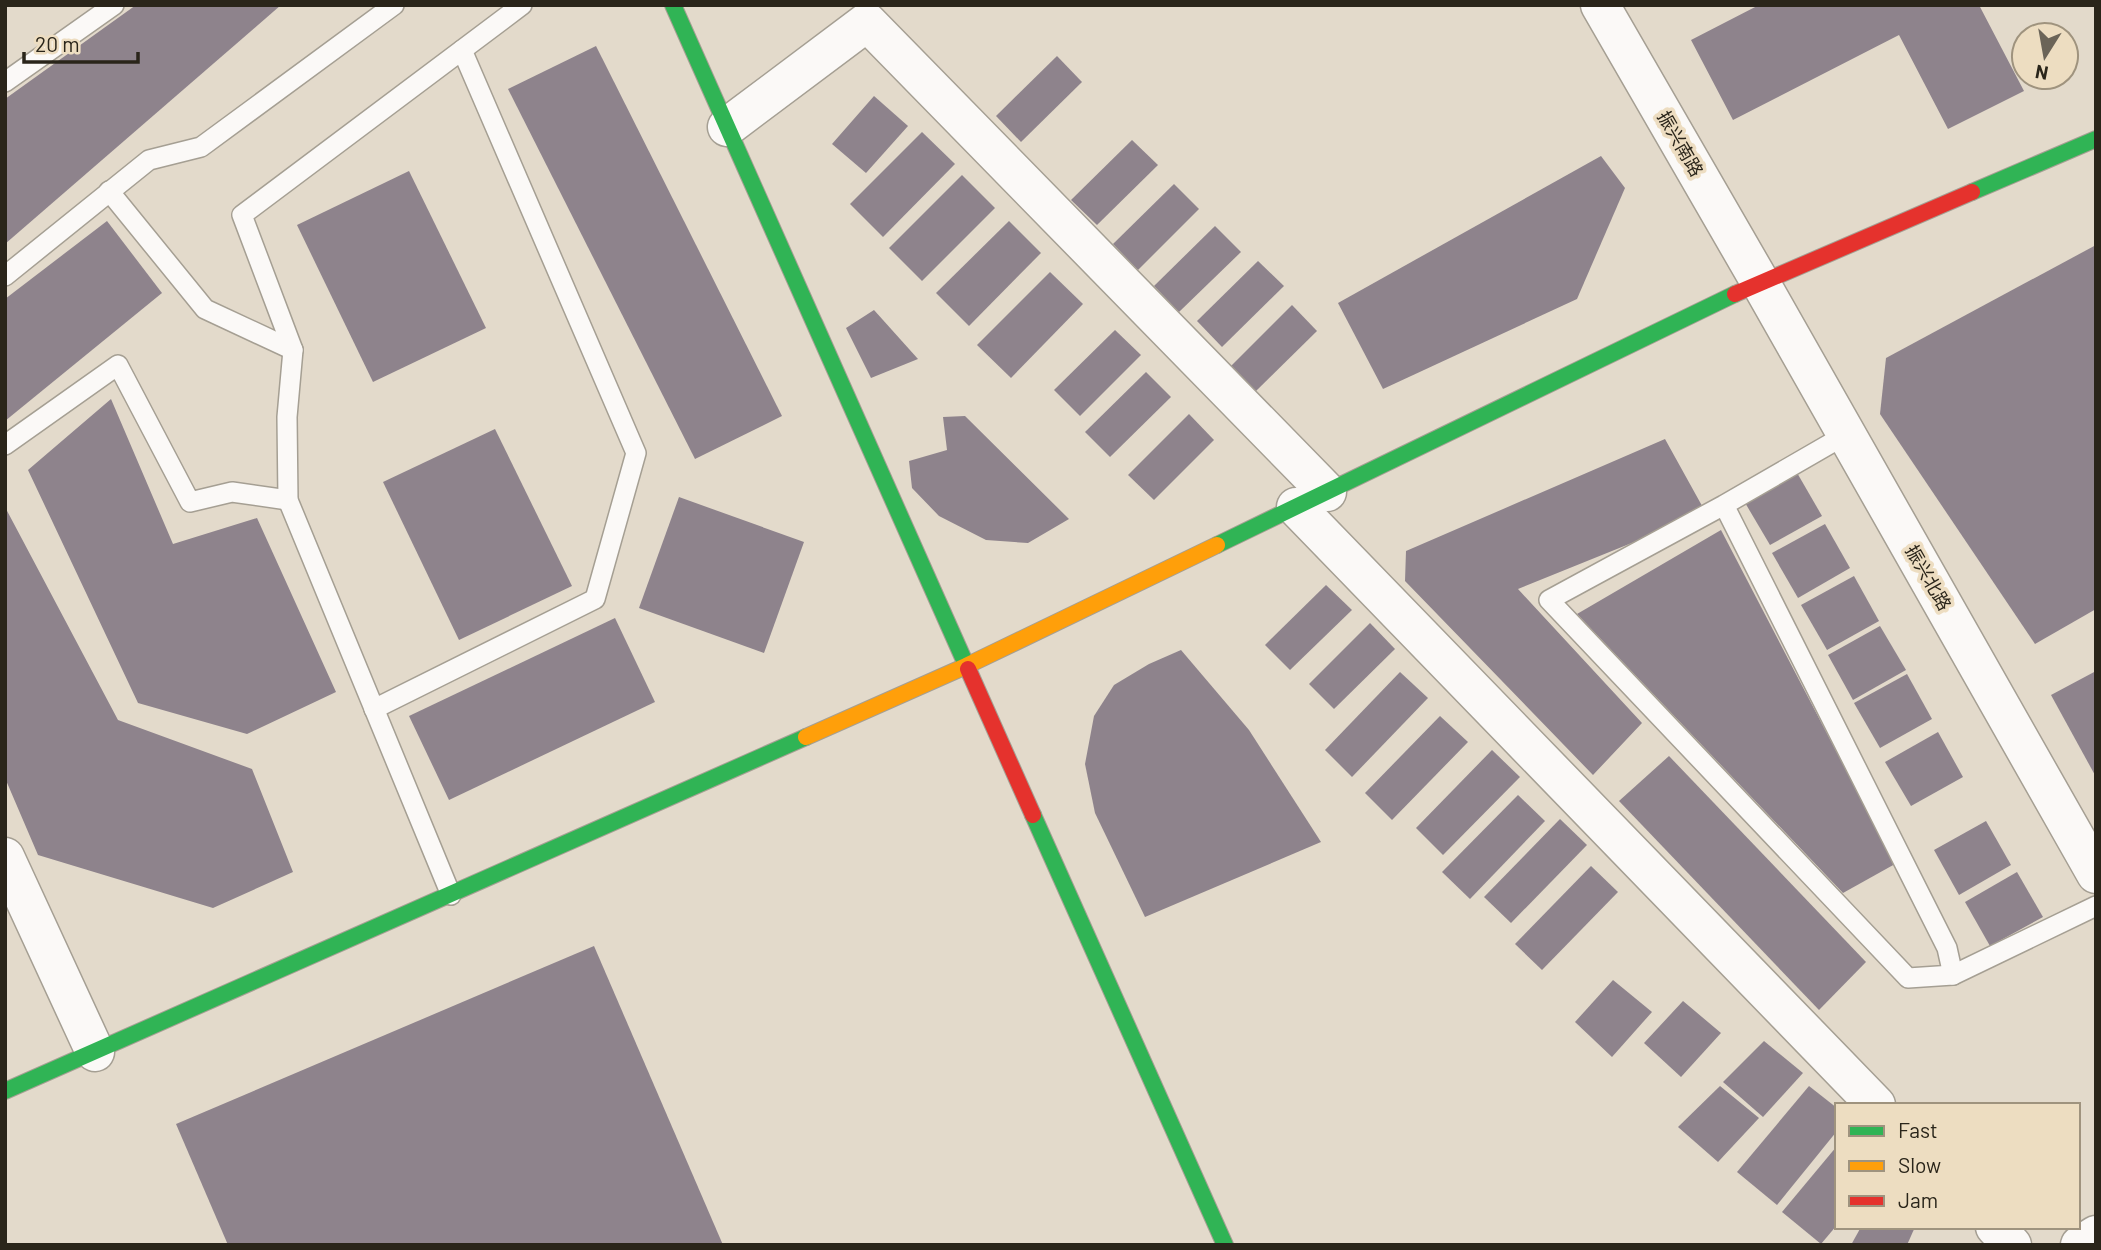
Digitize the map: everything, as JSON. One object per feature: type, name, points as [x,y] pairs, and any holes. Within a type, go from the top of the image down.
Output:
[{"type":"street","points":[[673,5],[1225,1245]]},
{"type":"street","name":"振兴南路","points":[[1600,5],[1760,282]]},
{"type":"street","points":[[727,127],[867,22],[1874,1103]]},
{"type":"street","points":[[5,1091],[967,666],[1760,282],[2096,138]]},
{"type":"street","name":"振兴北路","points":[[1760,282],[2096,874]]},
{"type":"street","points":[[5,857],[94,1052]]},
{"type":"street","points":[[1996,1229],[2011,1245]]},
{"type":"street","points":[[2080,1245],[2096,1235]]},
{"type":"lane","points":[[5,82],[114,5]]},
{"type":"lane","points":[[5,276],[149,160],[201,147],[394,5]]},
{"type":"lane","points":[[451,895],[288,500],[286,417],[293,350],[242,215],[522,5]]},
{"type":"lane","points":[[374,709],[595,599],[636,453],[461,50]]},
{"type":"lane","points":[[109,191],[205,309],[293,350]]},
{"type":"lane","points":[[5,445],[118,365],[190,502],[232,492],[288,500]]},
{"type":"lane","points":[[1847,434],[1724,505],[1549,600],[1909,978],[1953,975],[2096,906]]},
{"type":"lane","points":[[1724,505],[1947,948],[1953,975]]},
{"type":"building","points":[[136,5],[281,5],[5,244],[5,99]]},
{"type":"building","points":[[1759,5],[1979,5],[2010,64],[2010,91],[2024,91],[1948,129],[1899,35],[1733,120],[1691,40]]},
{"type":"building","points":[[596,46],[782,416],[695,459],[508,89]]},
{"type":"building","points":[[1057,56],[1082,82],[1021,142],[996,116]]},
{"type":"building","points":[[874,96],[908,126],[866,173],[832,144]]},
{"type":"building","points":[[922,132],[955,164],[883,237],[850,204]]},
{"type":"building","points":[[1132,140],[1158,165],[1097,225],[1071,200]]},
{"type":"building","points":[[1601,156],[1625,188],[1577,299],[1383,389],[1338,303]]},
{"type":"building","points":[[409,171],[486,328],[373,382],[297,225]]},
{"type":"building","points":[[962,175],[995,208],[922,281],[889,248]]},
{"type":"building","points":[[1174,184],[1199,209],[1138,270],[1113,244]]},
{"type":"building","points":[[107,221],[162,293],[5,421],[5,299]]},
{"type":"building","points":[[1009,221],[1041,253],[969,326],[936,293]]},
{"type":"building","points":[[1215,226],[1241,252],[1179,312],[1154,286]]},
{"type":"building","points":[[2096,245],[2096,609],[2035,644],[1880,414],[1886,358]]},
{"type":"building","points":[[1258,261],[1284,286],[1222,347],[1197,321]]},
{"type":"building","points":[[1050,272],[1083,304],[1011,378],[977,345]]},
{"type":"building","points":[[1292,305],[1317,331],[1256,391],[1231,366]]},
{"type":"building","points":[[874,310],[918,359],[871,378],[846,328]]},
{"type":"building","points":[[1115,330],[1141,355],[1080,416],[1054,390]]},
{"type":"building","points":[[1146,372],[1171,397],[1110,457],[1085,432]]},
{"type":"building","points":[[111,399],[173,544],[257,518],[336,692],[247,734],[138,703],[28,470]]},
{"type":"building","points":[[1189,414],[1214,440],[1154,500],[1128,475]]},
{"type":"building","points":[[965,416],[1069,519],[1028,543],[986,540],[939,516],[912,488],[909,461],[947,450],[943,417]]},
{"type":"building","points":[[495,429],[572,586],[459,640],[383,482]]},
{"type":"building","points":[[1665,439],[1706,513],[1518,589],[1642,723],[1593,775],[1405,581],[1406,551]]},
{"type":"building","points":[[1796,471],[1822,516],[1770,545],[1744,501]]},
{"type":"building","points":[[679,497],[804,542],[764,653],[639,608]]},
{"type":"building","points":[[5,507],[118,720],[252,769],[293,872],[213,908],[38,855],[5,778]]},
{"type":"building","points":[[1825,524],[1850,568],[1798,598],[1772,553]]},
{"type":"building","points":[[1721,530],[1895,864],[1843,893],[1577,614]]},
{"type":"building","points":[[1854,576],[1879,621],[1827,650],[1801,605]]},
{"type":"building","points":[[1326,585],[1352,610],[1290,670],[1265,645]]},
{"type":"building","points":[[615,618],[655,702],[449,800],[409,716]]},
{"type":"building","points":[[1370,623],[1395,649],[1334,709],[1309,684]]},
{"type":"building","points":[[1880,626],[1906,670],[1853,700],[1828,655]]},
{"type":"building","points":[[1181,650],[1249,730],[1321,842],[1145,917],[1095,813],[1085,764],[1094,716],[1114,685],[1149,664]]},
{"type":"building","points":[[2096,671],[2096,777],[2051,695]]},
{"type":"building","points":[[1400,672],[1428,698],[1352,777],[1325,750]]},
{"type":"building","points":[[1907,674],[1932,719],[1880,748],[1854,703]]},
{"type":"building","points":[[1440,716],[1468,742],[1392,820],[1365,793]]},
{"type":"building","points":[[1938,732],[1963,777],[1911,806],[1885,762]]},
{"type":"building","points":[[1492,750],[1520,777],[1443,855],[1416,828]]},
{"type":"building","points":[[1669,756],[1866,962],[1819,1010],[1619,801]]},
{"type":"building","points":[[1518,795],[1545,821],[1470,899],[1442,872]]},
{"type":"building","points":[[1560,819],[1587,845],[1511,923],[1484,897]]},
{"type":"building","points":[[1986,821],[2011,865],[1959,895],[1934,850]]},
{"type":"building","points":[[1591,866],[1618,892],[1542,970],[1515,944]]},
{"type":"building","points":[[2017,872],[2043,917],[1990,946],[1965,902]]},
{"type":"building","points":[[594,946],[723,1245],[228,1245],[176,1124]]},
{"type":"building","points":[[1613,980],[1652,1012],[1612,1057],[1575,1022]]},
{"type":"building","points":[[1683,1001],[1721,1033],[1681,1077],[1644,1043]]},
{"type":"building","points":[[1764,1041],[1803,1073],[1763,1117],[1723,1082]]},
{"type":"building","points":[[1720,1086],[1759,1118],[1718,1162],[1678,1127]]},
{"type":"building","points":[[1809,1086],[1835,1106],[1835,1133],[1777,1205],[1737,1172]]},
{"type":"building","points":[[1835,1148],[1835,1227],[1821,1244],[1782,1212]]},
{"type":"building","points":[[1860,1229],[1914,1229],[1907,1245],[1851,1245]]},
{"type":"traffic: fast","points":[[673,5],[968,669]]},
{"type":"traffic: fast","points":[[1972,192],[2096,139]]},
{"type":"traffic: fast","points":[[1217,545],[1735,294]]},
{"type":"traffic: fast","points":[[5,1091],[806,737]]},
{"type":"traffic: fast","points":[[1033,815],[1225,1245]]},
{"type":"traffic: slow","points":[[806,737],[966,666],[1217,545]]},
{"type":"traffic: jam","points":[[1735,294],[1972,192]]},
{"type":"traffic: jam","points":[[968,669],[1033,815]]}]
